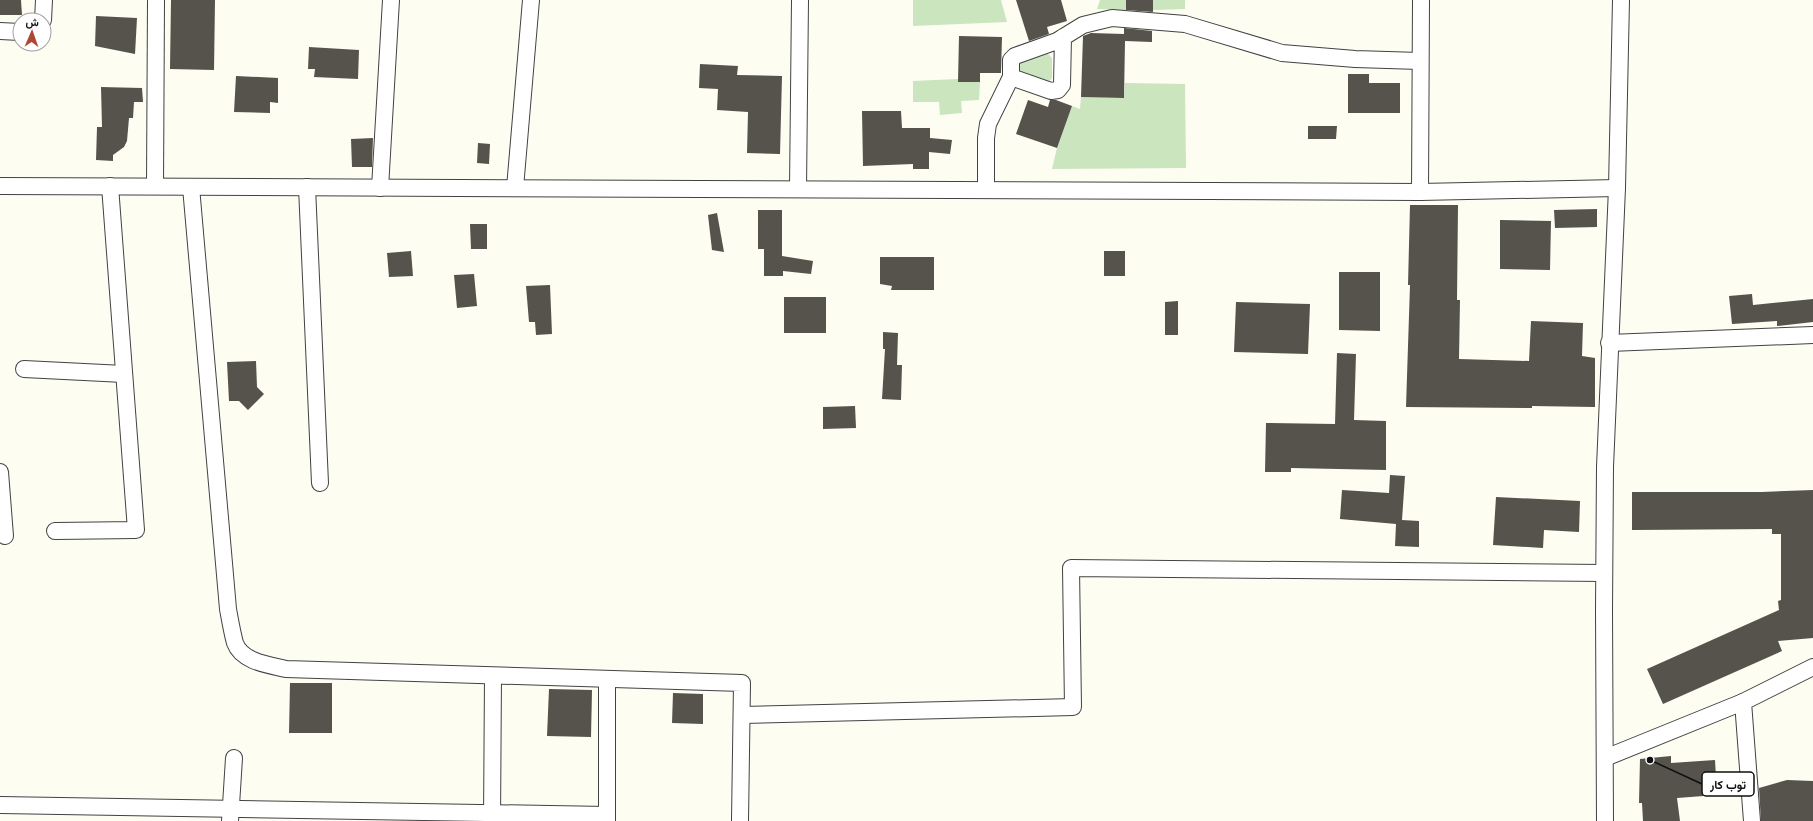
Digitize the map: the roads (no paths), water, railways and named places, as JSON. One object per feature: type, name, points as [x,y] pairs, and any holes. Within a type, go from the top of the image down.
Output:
[{"type":"street","points":[[43,12],[44,0]]},
{"type":"street","points":[[155,186],[156,0]]},
{"type":"street","points":[[380,188],[391,0]]},
{"type":"street","points":[[515,188],[531,0]]},
{"type":"street","points":[[798,189],[800,0]]},
{"type":"street","points":[[1420,192],[1421,0]]},
{"type":"street","points":[[1605,821],[1605,467],[1609,343],[1617,188],[1621,0]]},
{"type":"street","points":[[986,190],[986,138],[988,124],[1011,77],[1011,60],[1014,56],[1063,37],[1083,25],[1112,18],[1185,24],[1282,53],[1355,59],[1420,61]]},
{"type":"street","points":[[0,31],[12,32]]},
{"type":"street","points":[[1011,77],[1051,91],[1058,90],[1062,85],[1063,37]]},
{"type":"street","points":[[0,186],[1420,192],[1617,188]]},
{"type":"street","points":[[55,531],[136,530],[110,186]]},
{"type":"street","points":[[191,187],[228,609],[236,644],[244,655],[259,663],[286,669],[742,683],[740,821]]},
{"type":"street","points":[[307,187],[320,483]]},
{"type":"street","points":[[1609,343],[1813,335]]},
{"type":"street","points":[[24,369],[124,374]]},
{"type":"street","points":[[0,472],[5,536]]},
{"type":"street","points":[[742,716],[1073,707],[1071,568],[1604,573]]},
{"type":"street","points":[[1605,758],[1743,702],[1813,667]]},
{"type":"street","points":[[492,817],[493,676]]},
{"type":"street","points":[[0,805],[231,815],[607,818],[607,679]]},
{"type":"street","points":[[1743,702],[1752,821]]},
{"type":"street","points":[[231,815],[234,758]]},
{"type":"place","name":"توب كار","points":[[1650,760]]}]
